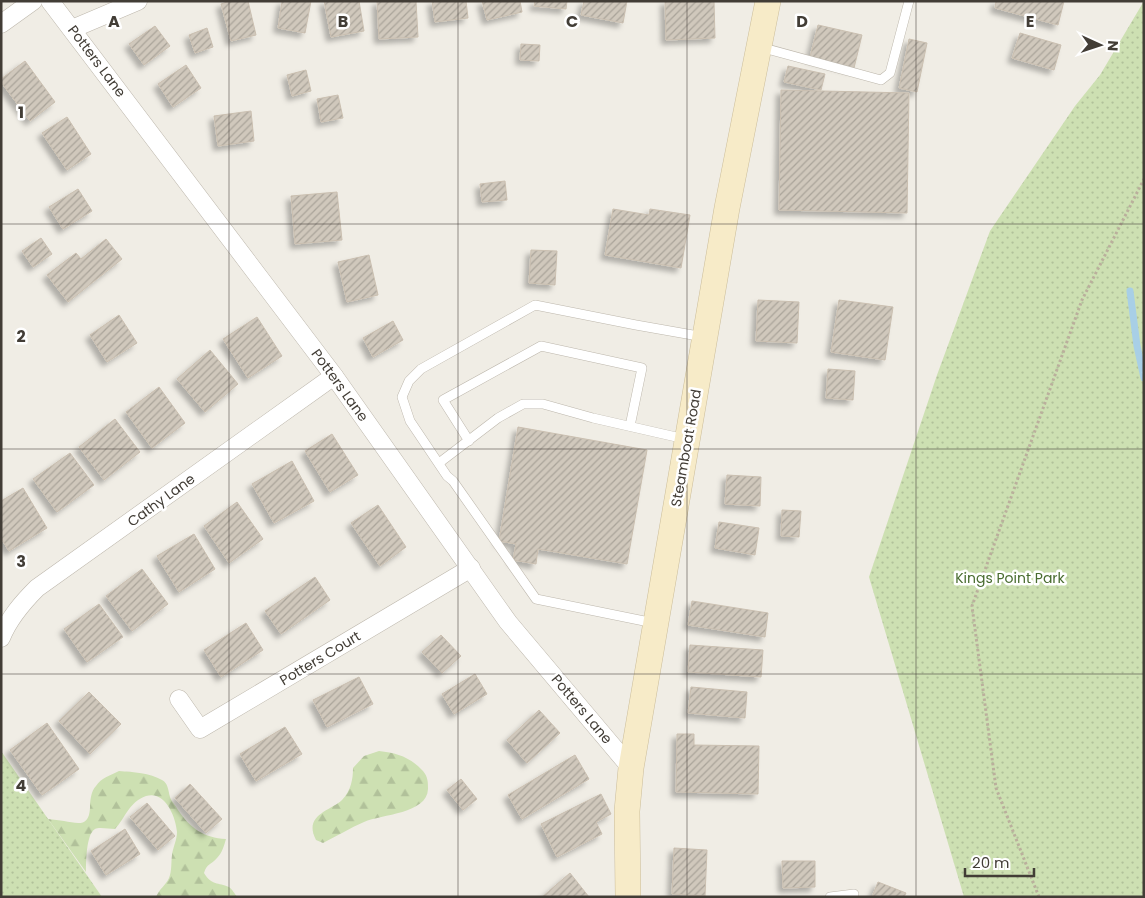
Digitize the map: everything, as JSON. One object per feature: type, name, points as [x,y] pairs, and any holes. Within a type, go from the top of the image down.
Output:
[{"type":"street","points":[[1,24],[33,1]]},
{"type":"street","name":"Potters Lane","points":[[50,1],[334,376],[508,622],[631,768]]},
{"type":"street","points":[[72,29],[138,1]]},
{"type":"street","name":"Steamboat Road","points":[[628,897],[627,811],[631,768],[727,208],[768,1]]},
{"type":"street","name":"Cathy Lane","points":[[1,638],[22,602],[37,588],[334,376]]},
{"type":"street","name":"Potters Court","points":[[179,699],[200,729],[470,568]]},
{"type":"lane","points":[[759,46],[882,80],[890,73],[909,1]]},
{"type":"lane","points":[[656,623],[536,599],[453,481],[447,476],[410,421],[402,397],[409,382],[421,369],[535,305],[705,337]]},
{"type":"lane","points":[[469,441],[442,400],[541,346],[642,368],[630,426]]},
{"type":"lane","points":[[439,464],[498,418],[523,404],[543,404],[593,418],[687,439]]},
{"type":"lane","points":[[830,897],[854,894]]},
{"type":"path","points":[[1040,897],[996,788],[972,606],[1082,300],[1144,180]]},
{"type":"green space","name":"Kings Point Park","points":[[1144,1],[1144,897],[964,897],[869,577],[937,375],[990,231],[1075,106],[1100,75]]},
{"type":"green space","points":[[1,751],[102,897],[1,897]]},
{"type":"green space","points":[[379,751],[403,756],[423,771],[428,782],[426,797],[420,804],[412,808],[364,822],[323,843],[316,840],[313,832],[315,819],[337,804],[348,793],[353,776],[353,768],[364,756]]},
{"type":"green space","points":[[119,771],[147,774],[164,781],[172,802],[187,822],[204,834],[226,839],[220,854],[204,873],[213,882],[229,887],[237,897],[156,897],[170,875],[177,832],[172,812],[164,801],[153,795],[146,796],[136,802],[115,829],[97,828],[92,832],[87,849],[86,872],[48,819],[78,823],[85,821],[89,814],[94,788],[103,779]]},
{"type":"building","points":[[230,1],[248,1],[256,35],[231,41],[221,4]]},
{"type":"building","points":[[282,1],[311,1],[305,33],[278,28]]},
{"type":"building","points":[[324,1],[359,1],[364,31],[331,37]]},
{"type":"building","points":[[377,1],[416,1],[418,37],[379,39]]},
{"type":"building","points":[[432,1],[466,1],[468,18],[435,22]]},
{"type":"building","points":[[482,1],[520,1],[522,12],[487,20]]},
{"type":"building","points":[[535,1],[567,1],[566,9],[534,6]]},
{"type":"building","points":[[584,1],[627,1],[623,23],[581,15]]},
{"type":"building","points":[[665,1],[714,1],[715,38],[666,40]]},
{"type":"building","points":[[996,1],[1064,1],[1058,25],[995,8]]},
{"type":"building","points":[[818,25],[862,35],[854,68],[810,57]]},
{"type":"building","points":[[155,26],[170,46],[144,65],[129,44]]},
{"type":"building","points":[[207,28],[213,47],[195,53],[189,35]]},
{"type":"building","points":[[1020,33],[1061,45],[1054,70],[1012,58]]},
{"type":"building","points":[[909,39],[927,43],[917,92],[899,88]]},
{"type":"building","points":[[521,44],[540,45],[539,61],[520,60]]},
{"type":"building","points":[[25,61],[55,102],[30,121],[1,82],[1,79]]},
{"type":"building","points":[[186,65],[201,88],[173,107],[158,84]]},
{"type":"building","points":[[788,66],[825,74],[821,90],[784,82]]},
{"type":"building","points":[[306,70],[311,91],[292,96],[287,75]]},
{"type":"building","points":[[781,90],[909,93],[907,213],[779,210]]},
{"type":"building","points":[[338,95],[343,118],[321,122],[317,99]]},
{"type":"building","points":[[251,111],[254,141],[218,146],[214,116]]},
{"type":"building","points":[[67,117],[91,154],[67,170],[42,133]]},
{"type":"building","points":[[505,181],[507,200],[482,202],[480,184]]},
{"type":"building","points":[[78,189],[92,211],[63,229],[49,207]]},
{"type":"building","points":[[337,192],[342,240],[295,244],[291,196]]},
{"type":"building","points":[[613,209],[649,215],[650,209],[690,215],[681,268],[605,255]]},
{"type":"building","points":[[41,238],[52,254],[33,267],[22,251]]},
{"type":"building","points":[[106,239],[122,259],[68,302],[47,275],[76,253],[81,259]]},
{"type":"building","points":[[531,250],[557,251],[555,285],[529,283]]},
{"type":"building","points":[[369,255],[378,295],[347,302],[338,262]]},
{"type":"building","points":[[758,300],[799,302],[797,343],[756,341]]},
{"type":"building","points":[[839,300],[893,307],[885,360],[831,352]]},
{"type":"building","points":[[119,315],[137,343],[107,362],[90,335]]},
{"type":"building","points":[[257,317],[282,356],[248,378],[223,339]]},
{"type":"building","points":[[393,321],[403,340],[373,357],[363,338]]},
{"type":"building","points":[[210,350],[238,384],[205,412],[177,379]]},
{"type":"building","points":[[828,369],[855,371],[853,400],[826,398]]},
{"type":"building","points":[[159,387],[185,423],[152,448],[126,412]]},
{"type":"building","points":[[115,419],[140,452],[104,480],[79,447]]},
{"type":"building","points":[[518,427],[647,450],[627,564],[538,549],[536,564],[513,560],[516,544],[499,541]]},
{"type":"building","points":[[332,434],[358,475],[330,492],[305,451]]},
{"type":"building","points":[[70,453],[94,485],[57,512],[33,479]]},
{"type":"building","points":[[292,461],[314,501],[274,523],[252,484]]},
{"type":"building","points":[[727,475],[761,477],[760,506],[725,504]]},
{"type":"building","points":[[23,488],[47,528],[9,551],[1,538],[1,501]]},
{"type":"building","points":[[237,502],[263,539],[229,563],[204,526]]},
{"type":"building","points":[[378,505],[406,547],[380,566],[351,523]]},
{"type":"building","points":[[782,510],[801,511],[799,537],[781,536]]},
{"type":"building","points":[[719,522],[759,528],[755,555],[715,548]]},
{"type":"building","points":[[194,534],[215,569],[179,592],[157,556]]},
{"type":"building","points":[[142,569],[168,604],[132,631],[106,596]]},
{"type":"building","points":[[315,577],[330,600],[281,634],[265,611]]},
{"type":"building","points":[[692,601],[768,613],[765,637],[688,625]]},
{"type":"building","points":[[99,604],[123,637],[87,662],[64,629]]},
{"type":"building","points":[[246,623],[263,650],[221,677],[204,650]]},
{"type":"building","points":[[441,635],[461,656],[442,673],[422,652]]},
{"type":"building","points":[[690,645],[763,650],[761,677],[688,672]]},
{"type":"building","points":[[475,674],[487,694],[454,714],[442,694]]},
{"type":"building","points":[[359,677],[373,704],[327,727],[313,700]]},
{"type":"building","points":[[691,687],[747,692],[745,718],[688,713]]},
{"type":"building","points":[[89,692],[121,724],[90,754],[59,721]]},
{"type":"building","points":[[539,710],[560,733],[527,763],[507,740]]},
{"type":"building","points":[[47,723],[79,769],[42,795],[10,750]]},
{"type":"building","points":[[285,727],[302,754],[256,781],[240,754]]},
{"type":"building","points":[[677,734],[694,734],[694,745],[759,746],[758,794],[676,792]]},
{"type":"building","points":[[575,755],[589,779],[522,819],[508,795]]},
{"type":"building","points":[[461,779],[477,799],[463,810],[447,790]]},
{"type":"building","points":[[190,784],[222,819],[206,833],[175,798]]},
{"type":"building","points":[[601,794],[611,814],[596,822],[602,834],[557,857],[541,824]]},
{"type":"building","points":[[147,803],[175,836],[158,850],[130,817]]},
{"type":"building","points":[[125,829],[140,854],[106,875],[91,851]]},
{"type":"building","points":[[674,848],[707,850],[705,896],[672,894]]},
{"type":"building","points":[[782,861],[815,861],[815,887],[783,888]]},
{"type":"building","points":[[570,873],[589,897],[542,897]]},
{"type":"building","points":[[878,882],[906,893],[904,897],[872,897]]},
{"type":"waterway","points":[[1130,291],[1137,346],[1144,378]]}]
